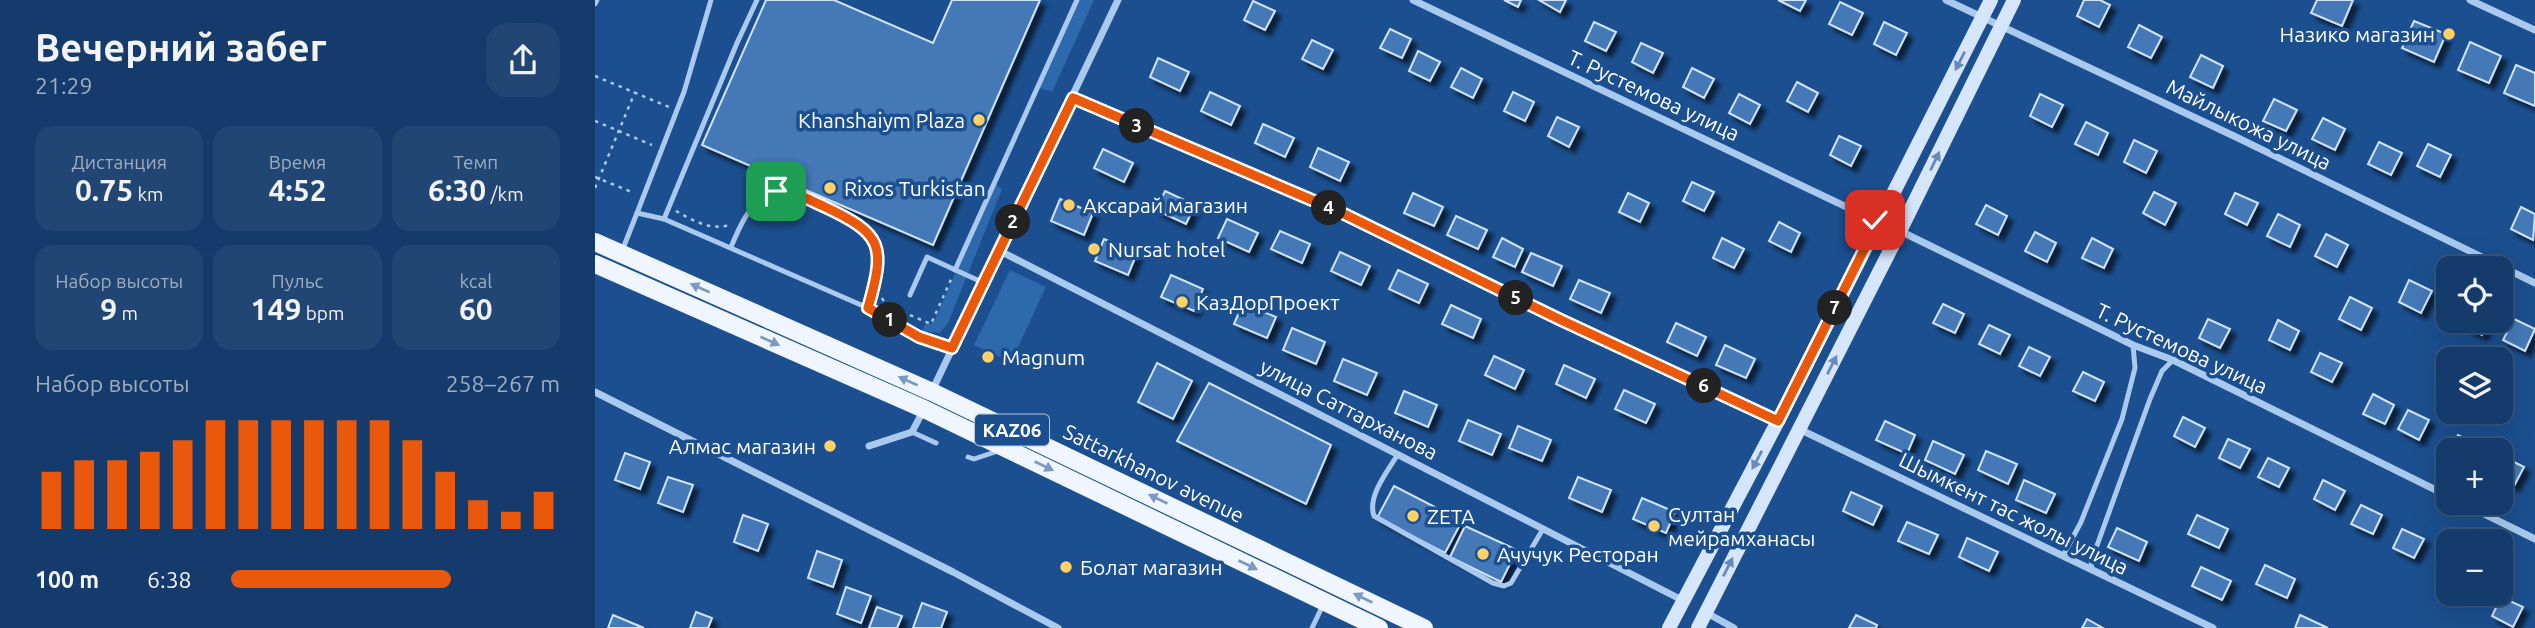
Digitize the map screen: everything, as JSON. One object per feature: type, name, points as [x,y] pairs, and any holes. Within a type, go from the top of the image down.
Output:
[{"type":"main road","name":"Sattarkhanov avenue","points":[[595,242],[932,392],[1424,628]]},
{"type":"main road","name":"Sattarkhanov avenue","points":[[595,264],[924,409],[1379,628]]},
{"type":"street","points":[[932,392],[1118,0]]},
{"type":"street","name":"Т. Рустемова улица","points":[[1413,0],[1878,222]]},
{"type":"street","name":"Майлыкожа улица","points":[[1947,0],[2535,283]]},
{"type":"street","points":[[1668,628],[1778,421],[1991,0]]},
{"type":"street","points":[[1698,628],[1900,232],[2014,0]]},
{"type":"street","points":[[2470,0],[2535,30]]},
{"type":"street","points":[[1073,98],[1340,212],[1561,320],[1778,421]]},
{"type":"street","name":"Т. Рустемова улица","points":[[1900,232],[2133,345],[2173,360],[2436,490]]},
{"type":"street","name":"улица Саттарханова","points":[[1000,251],[1682,600]]},
{"type":"street","points":[[595,392],[953,572],[1058,628]]},
{"type":"street","points":[[869,446],[912,432],[924,409]]},
{"type":"street","name":"Шымкент тас жолы улица","points":[[1799,429],[2213,628]]},
{"type":"street","points":[[2486,515],[2535,539]]},
{"type":"street","points":[[1705,612],[1734,628]]},
{"type":"lane","points":[[621,253],[676,111],[711,0]]},
{"type":"lane","points":[[664,219],[757,0]]},
{"type":"lane","points":[[955,270],[1077,0]]},
{"type":"lane","points":[[731,247],[740,225],[758,201],[776,191],[792,192],[854,221],[874,240],[879,259],[868,308]]},
{"type":"lane","points":[[637,213],[664,219],[731,247],[868,308],[919,337],[952,348]]},
{"type":"lane","points":[[910,295],[927,257],[983,283]]},
{"type":"lane","points":[[2063,556],[2081,522],[2122,419],[2135,368],[2133,345]]},
{"type":"lane","points":[[2092,570],[2091,562],[2150,399],[2162,371],[2173,360]]},
{"type":"lane","points":[[912,432],[936,443]]},
{"type":"lane","points":[[968,457],[974,459],[1007,448]]},
{"type":"lane","points":[[1398,454],[1372,503],[1374,516],[1493,583],[1504,586],[1511,583],[1543,528]]},
{"type":"lane","points":[[1312,628],[1325,602]]},
{"type":"path","points":[[595,76],[676,111]]},
{"type":"path","points":[[595,188],[597,177],[635,92]]},
{"type":"path","points":[[595,121],[662,149]]},
{"type":"path","points":[[597,177],[643,197]]},
{"type":"path","points":[[670,207],[710,226],[728,226],[735,219]]},
{"type":"shaded area","points":[[1077,0],[1094,0],[1052,92],[1037,87]]},
{"type":"shaded area","points":[[994,183],[1002,189],[948,323],[940,333],[922,331],[926,323],[931,324],[935,320]]},
{"type":"shaded area","points":[[1010,270],[1046,287],[1011,362],[974,345]]},
{"type":"building","points":[[766,0],[834,0],[933,43],[952,0],[1040,0],[933,245],[702,145]]},
{"type":"building","points":[[1504,0],[1521,0],[1518,7]]},
{"type":"building","points":[[1539,0],[1566,0],[1560,12]]},
{"type":"building","points":[[1778,0],[1806,0],[1800,11]]},
{"type":"building","points":[[2084,0],[2100,0],[2110,5],[2099,27],[2077,16]]},
{"type":"building","points":[[2317,0],[2353,0],[2342,26],[2311,13]]},
{"type":"building","points":[[1253,1],[1275,11],[1265,30],[1244,20]]},
{"type":"building","points":[[1840,2],[1863,13],[1852,35],[1829,24]]},
{"type":"building","points":[[2414,21],[2446,34],[2434,62],[2402,48]]},
{"type":"building","points":[[1594,22],[1616,32],[1606,51],[1585,41]]},
{"type":"building","points":[[1884,22],[1907,33],[1896,55],[1874,44]]},
{"type":"building","points":[[2139,25],[2162,37],[2151,58],[2128,47]]},
{"type":"building","points":[[1390,29],[1411,39],[1402,58],[1380,48]]},
{"type":"building","points":[[1312,40],[1333,50],[1323,69],[1302,59]]},
{"type":"building","points":[[2470,42],[2501,56],[2489,83],[2458,70]]},
{"type":"building","points":[[1641,43],[1663,53],[1653,73],[1632,62]]},
{"type":"building","points":[[1418,51],[1440,62],[1430,81],[1409,71]]},
{"type":"building","points":[[2201,55],[2223,66],[2213,88],[2190,77]]},
{"type":"building","points":[[1158,58],[1189,72],[1180,91],[1150,77]]},
{"type":"building","points":[[2516,65],[2535,73],[2535,106],[2504,93]]},
{"type":"building","points":[[1461,68],[1482,79],[1473,98],[1451,87]]},
{"type":"building","points":[[1692,68],[1714,79],[1704,98],[1683,87]]},
{"type":"building","points":[[1797,82],[1818,93],[1808,112],[1787,101]]},
{"type":"building","points":[[1210,92],[1240,106],[1231,125],[1201,111]]},
{"type":"building","points":[[1513,92],[1534,102],[1525,121],[1504,111]]},
{"type":"building","points":[[1739,94],[1760,105],[1750,124],[1729,113]]},
{"type":"building","points":[[2040,94],[2063,105],[2052,127],[2030,116]]},
{"type":"building","points":[[2274,99],[2297,110],[2286,131],[2263,121]]},
{"type":"building","points":[[1557,117],[1579,127],[1569,147],[1548,136]]},
{"type":"building","points":[[2323,118],[2345,129],[2335,150],[2312,139]]},
{"type":"building","points":[[2086,122],[2108,133],[2098,155],[2075,144]]},
{"type":"building","points":[[1263,124],[1294,138],[1285,157],[1255,143]]},
{"type":"building","points":[[1839,136],[1861,146],[1851,166],[1830,155]]},
{"type":"building","points":[[2134,140],[2157,151],[2146,173],[2124,162]]},
{"type":"building","points":[[2379,142],[2402,153],[2391,175],[2368,164]]},
{"type":"building","points":[[2428,144],[2451,155],[2440,177],[2417,166]]},
{"type":"building","points":[[1318,148],[1349,162],[1340,181],[1310,167]]},
{"type":"building","points":[[1103,149],[1133,163],[1124,182],[1094,168]]},
{"type":"building","points":[[1692,182],[1714,192],[1704,211],[1683,201]]},
{"type":"building","points":[[1165,191],[1195,205],[1186,224],[1156,210]]},
{"type":"building","points":[[2154,192],[2176,203],[2165,225],[2143,213]]},
{"type":"building","points":[[1413,193],[1443,207],[1434,226],[1404,213]]},
{"type":"building","points":[[1628,193],[1649,203],[1640,222],[1619,212]]},
{"type":"building","points":[[2235,193],[2258,203],[2247,225],[2225,214]]},
{"type":"building","points":[[1060,199],[1093,213],[1084,235],[1051,221]]},
{"type":"building","points":[[1986,205],[2007,216],[1998,235],[1976,224]]},
{"type":"building","points":[[2521,207],[2535,214],[2533,240],[2511,229]]},
{"type":"building","points":[[2278,214],[2300,225],[2290,247],[2267,236]]},
{"type":"building","points":[[1456,216],[1487,230],[1478,249],[1447,235]]},
{"type":"building","points":[[1227,219],[1258,233],[1249,252],[1218,238]]},
{"type":"building","points":[[1779,222],[1800,233],[1791,252],[1769,241]]},
{"type":"building","points":[[1280,231],[1310,244],[1302,263],[1271,249]]},
{"type":"building","points":[[2035,232],[2056,243],[2047,262],[2025,251]]},
{"type":"building","points":[[2326,234],[2348,245],[2337,267],[2315,256]]},
{"type":"building","points":[[1502,238],[1523,249],[1515,267],[1493,257]]},
{"type":"building","points":[[1722,238],[1744,249],[1734,268],[1713,258]]},
{"type":"building","points":[[2092,238],[2113,249],[2104,268],[2082,258]]},
{"type":"building","points":[[1104,239],[1137,253],[1128,275],[1095,261]]},
{"type":"building","points":[[1340,252],[1370,266],[1361,285],[1331,271]]},
{"type":"building","points":[[1531,253],[1562,266],[1553,286],[1522,272]]},
{"type":"building","points":[[1398,270],[1428,284],[1419,303],[1389,289]]},
{"type":"building","points":[[1171,275],[1203,289],[1194,311],[1161,297]]},
{"type":"building","points":[[1579,280],[1610,293],[1601,313],[1570,299]]},
{"type":"building","points":[[2409,280],[2432,291],[2421,313],[2399,302]]},
{"type":"building","points":[[2350,297],[2372,308],[2361,330],[2339,319]]},
{"type":"building","points":[[1243,303],[1276,317],[1267,338],[1234,324]]},
{"type":"building","points":[[1943,304],[1964,314],[1955,333],[1933,323]]},
{"type":"building","points":[[1451,305],[1481,319],[1473,338],[1442,324]]},
{"type":"building","points":[[2208,319],[2230,329],[2220,348],[2199,338]]},
{"type":"building","points":[[2514,319],[2535,329],[2525,351],[2503,340],[2507,333],[2513,333]]},
{"type":"building","points":[[2278,320],[2299,331],[2290,350],[2269,340]]},
{"type":"building","points":[[1676,323],[1706,337],[1697,356],[1667,342]]},
{"type":"building","points":[[1989,325],[2010,335],[2000,354],[1979,344]]},
{"type":"building","points":[[1292,328],[1325,342],[1316,364],[1283,350]]},
{"type":"building","points":[[1725,345],[1755,359],[1746,378],[1716,365]]},
{"type":"building","points":[[2029,347],[2050,357],[2040,376],[2019,366]]},
{"type":"building","points":[[2320,353],[2342,363],[2332,382],[2311,372]]},
{"type":"building","points":[[1494,356],[1524,370],[1515,389],[1485,375]]},
{"type":"building","points":[[1343,359],[1377,373],[1367,395],[1334,381]]},
{"type":"building","points":[[1157,363],[1192,381],[1173,419],[1138,402]]},
{"type":"building","points":[[1564,365],[1595,379],[1586,398],[1556,384]]},
{"type":"building","points":[[2083,372],[2104,382],[2095,401],[2073,391]]},
{"type":"building","points":[[1209,383],[1331,445],[1306,504],[1177,441]]},
{"type":"building","points":[[1624,390],[1655,404],[1646,423],[1615,409]]},
{"type":"building","points":[[1404,391],[1437,405],[1428,427],[1395,413]]},
{"type":"building","points":[[2373,394],[2394,405],[2385,424],[2363,414]]},
{"type":"building","points":[[2408,410],[2429,420],[2419,440],[2398,429]]},
{"type":"building","points":[[2183,417],[2205,428],[2195,447],[2174,436]]},
{"type":"building","points":[[1468,420],[1501,434],[1492,455],[1459,441]]},
{"type":"building","points":[[1885,421],[1915,435],[1907,454],[1876,440]]},
{"type":"building","points":[[1518,426],[1551,440],[1542,461],[1509,448]]},
{"type":"building","points":[[2228,439],[2250,449],[2240,468],[2219,458]]},
{"type":"building","points":[[1933,441],[1964,455],[1955,474],[1925,460]]},
{"type":"building","points":[[1986,451],[2017,464],[2008,484],[1978,470]]},
{"type":"building","points":[[625,453],[650,462],[640,489],[615,480]]},
{"type":"building","points":[[2268,458],[2289,468],[2279,487],[2258,477]]},
{"type":"building","points":[[2513,462],[2524,467],[2513,485]]},
{"type":"building","points":[[668,477],[693,485],[683,512],[658,503]]},
{"type":"building","points":[[1578,477],[1611,490],[1602,512],[1569,498]]},
{"type":"building","points":[[2024,480],[2055,494],[2046,513],[2016,500]]},
{"type":"building","points":[[2323,480],[2345,491],[2335,510],[2314,499]]},
{"type":"building","points":[[1394,486],[1462,521],[1445,553],[1377,518]]},
{"type":"building","points":[[1851,492],[1882,506],[1873,525],[1843,511]]},
{"type":"building","points":[[1642,498],[1675,512],[1666,533],[1633,519]]},
{"type":"building","points":[[2361,505],[2382,515],[2373,534],[2351,524]]},
{"type":"building","points":[[743,515],[768,524],[758,551],[734,542]]},
{"type":"building","points":[[2197,515],[2228,529],[2219,548],[2188,534]]},
{"type":"building","points":[[1907,522],[1938,535],[1929,554],[1898,541]]},
{"type":"building","name":"Ачучук Ресторан","points":[[1465,526],[1517,550],[1501,582],[1450,557]]},
{"type":"building","points":[[2117,528],[2147,542],[2139,561],[2108,547]]},
{"type":"building","points":[[2402,529],[2424,539],[2414,558],[2393,548]]},
{"type":"building","points":[[1967,538],[1998,552],[1989,571],[1959,557]]},
{"type":"building","points":[[817,551],[842,560],[833,587],[808,578]]},
{"type":"building","points":[[2265,565],[2295,579],[2287,598],[2256,584]]},
{"type":"building","points":[[2201,567],[2231,581],[2222,600],[2192,586]]},
{"type":"building","points":[[846,587],[871,596],[861,623],[837,614]]},
{"type":"building","points":[[2513,602],[2523,607],[2513,627],[2492,616],[2497,606],[2513,606]]},
{"type":"building","points":[[922,603],[947,612],[941,628],[913,628]]},
{"type":"building","points":[[877,607],[902,616],[897,628],[869,628]]},
{"type":"building","points":[[696,612],[712,618],[708,628],[690,628]]},
{"type":"building","points":[[613,615],[644,628],[608,628]]},
{"type":"building","points":[[1856,615],[1877,625],[1876,628],[1849,628]]},
{"type":"building","points":[[2300,615],[2328,628],[2295,628]]},
{"type":"building","points":[[2087,619],[2103,628],[2082,628]]},
{"type":"place","name":"Назико магазин","points":[[2449,34]]},
{"type":"place","name":"Khanshaiym Plaza","points":[[979,120]]},
{"type":"place","name":"Rixos Turkistan","points":[[830,188]]},
{"type":"place","name":"Аксарай магазин","points":[[1069,205]]},
{"type":"place","name":"Nursat hotel","points":[[1094,249]]},
{"type":"place","name":"КазДорПроект","points":[[1182,302]]},
{"type":"place","name":"Magnum","points":[[988,357]]},
{"type":"place","name":"Алмас магазин","points":[[830,446]]},
{"type":"place","name":"ZETA","points":[[1413,516]]},
{"type":"place","name":"Султан мейрамханасы","points":[[1654,526]]},
{"type":"place","name":"Ачучук Ресторан","points":[[1483,554]]},
{"type":"place","name":"Болат магазин","points":[[1066,567]]},
{"type":"route","points":[[776,191],[792,192],[854,221],[866,230],[874,240],[879,259],[868,308],[919,337],[952,348],[1073,98],[1340,212],[1561,320],[1778,421],[1878,222],[1875,220]]}]
